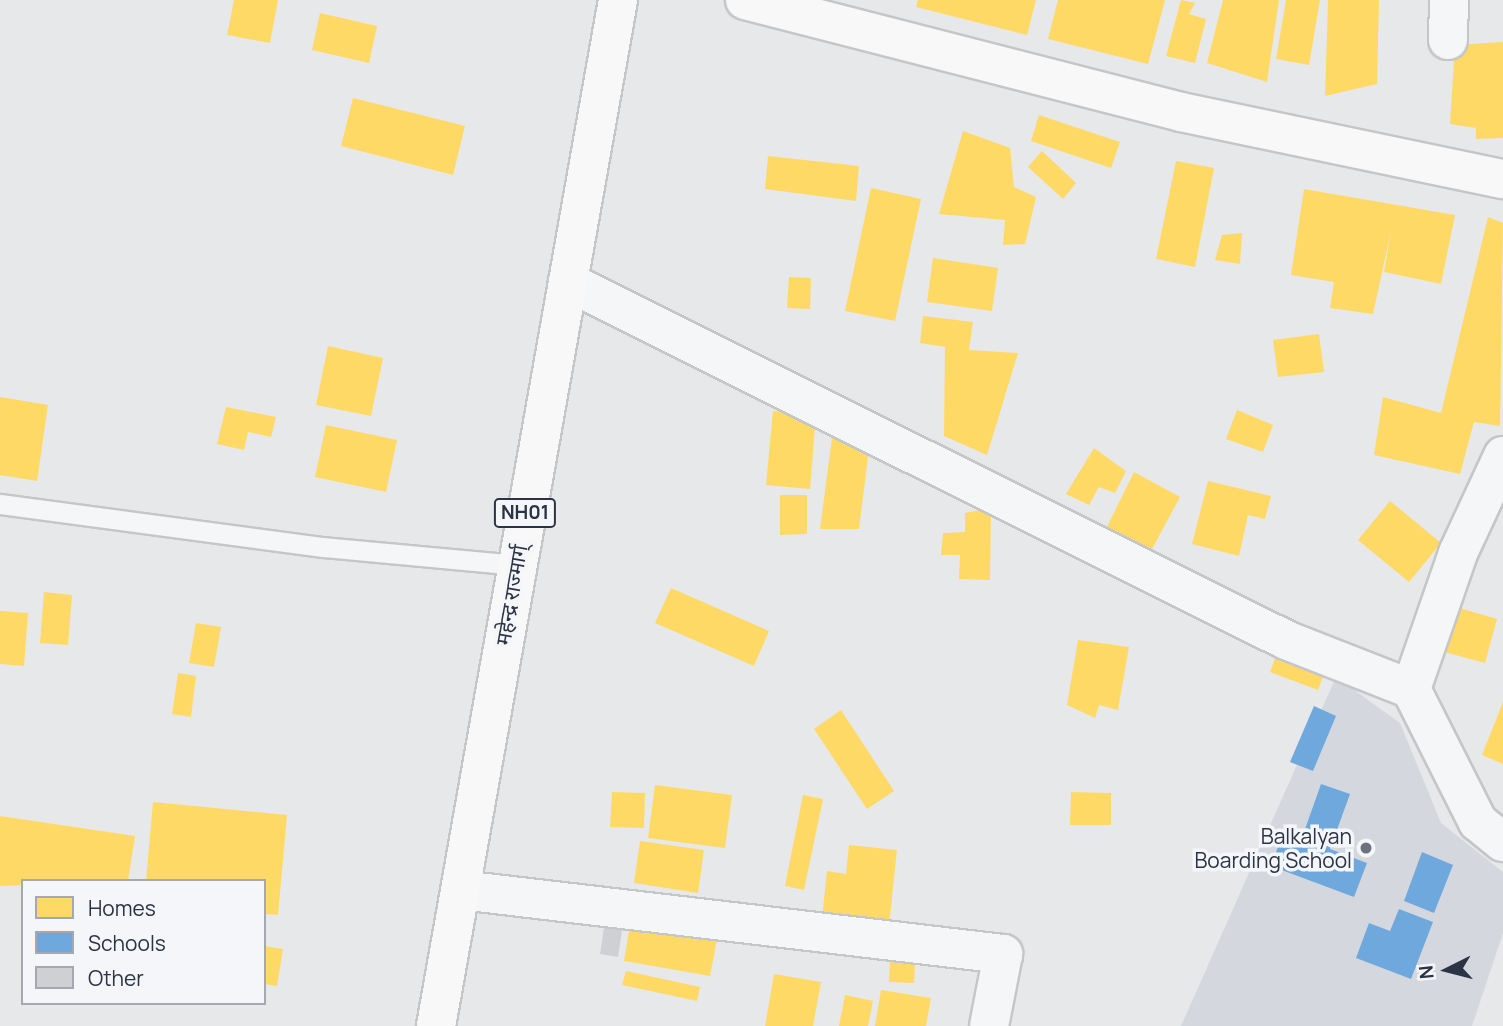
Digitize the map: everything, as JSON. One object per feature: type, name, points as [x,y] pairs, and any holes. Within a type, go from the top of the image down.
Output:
[{"type":"main road","name":"महेन्द्र राज्मार्ग्","points":[[436,1026],[618,0]]},
{"type":"main road","points":[[745,0],[1181,112],[1503,179]]},
{"type":"street","points":[[1448,0],[1448,40]]},
{"type":"street","points":[[568,282],[1286,640],[1410,689],[1478,822],[1503,842]]},
{"type":"street","points":[[1410,689],[1458,553],[1503,456]]},
{"type":"street","points":[[461,890],[1003,954],[989,1026]]},
{"type":"lane","points":[[0,503],[323,547],[516,565]]},
{"type":"shaded area","name":"Balkalyan Boarding School","points":[[1336,677],[1400,723],[1441,823],[1503,872],[1503,933],[1472,1026],[1181,1026]]},
{"type":"building: Homes","points":[[234,0],[278,0],[270,43],[227,35]]},
{"type":"building: Homes","points":[[918,0],[1036,0],[1027,35],[916,7]]},
{"type":"building: Homes","points":[[1058,0],[1165,0],[1148,64],[1048,39]]},
{"type":"building: Homes","points":[[1181,0],[1195,3],[1189,14],[1206,19],[1195,63],[1166,56]]},
{"type":"building: Homes","points":[[1223,0],[1279,0],[1267,82],[1207,63]]},
{"type":"building: Homes","points":[[1286,0],[1320,0],[1309,65],[1276,59]]},
{"type":"building: Homes","points":[[1328,0],[1379,0],[1377,84],[1325,96]]},
{"type":"building: Homes","points":[[320,13],[377,26],[369,63],[312,50]]},
{"type":"building: Homes","points":[[1503,42],[1503,138],[1476,139],[1476,128],[1450,124],[1455,45]]},
{"type":"building: Homes","points":[[353,98],[465,126],[453,175],[341,146]]},
{"type":"building: Homes","points":[[1039,115],[1120,142],[1111,168],[1031,141]]},
{"type":"building: Homes","points":[[963,131],[1010,148],[1014,187],[1036,197],[1025,244],[1003,245],[1005,220],[939,214]]},
{"type":"building: Homes","points":[[1042,151],[1076,183],[1063,199],[1028,167]]},
{"type":"building: Homes","points":[[768,156],[859,166],[856,201],[765,189]]},
{"type":"building: Homes","points":[[1176,161],[1214,168],[1195,267],[1156,259]]},
{"type":"building: Homes","points":[[871,188],[921,199],[895,321],[845,311]]},
{"type":"building: Homes","points":[[1304,189],[1455,215],[1441,284],[1384,272],[1391,231],[1373,314],[1330,308],[1334,282],[1291,275]]},
{"type":"building: Homes","points":[[1488,217],[1503,223],[1500,426],[1474,422],[1460,474],[1374,455],[1383,397],[1441,413]]},
{"type":"building: Homes","points":[[1242,233],[1240,264],[1215,260],[1222,235]]},
{"type":"building: Homes","points":[[933,258],[998,268],[992,311],[927,302]]},
{"type":"building: Homes","points":[[789,277],[811,278],[810,309],[787,308]]},
{"type":"building: Homes","points":[[923,316],[973,322],[969,350],[1018,353],[987,455],[944,436],[945,347],[920,343]]},
{"type":"building: Homes","points":[[1319,334],[1324,372],[1278,377],[1273,340]]},
{"type":"building: Homes","points":[[328,346],[383,358],[371,416],[316,405]]},
{"type":"building: Homes","points":[[0,397],[48,405],[37,481],[0,475]]},
{"type":"building: Homes","points":[[226,407],[276,417],[271,437],[248,432],[244,450],[217,444]]},
{"type":"building: Homes","points":[[1237,410],[1273,425],[1263,452],[1226,439]]},
{"type":"building: Homes","points":[[773,411],[816,414],[810,489],[766,485]]},
{"type":"building: Homes","points":[[835,415],[871,433],[859,529],[820,529]]},
{"type":"building: Homes","points":[[326,425],[397,440],[386,492],[315,477]]},
{"type":"building: Homes","points":[[1094,448],[1126,471],[1115,493],[1099,487],[1089,505],[1066,494]]},
{"type":"building: Homes","points":[[1134,472],[1180,497],[1152,549],[1107,527]]},
{"type":"building: Homes","points":[[1208,481],[1271,496],[1265,519],[1248,515],[1239,556],[1192,544]]},
{"type":"building: Homes","points":[[780,495],[807,495],[807,534],[780,535]]},
{"type":"building: Homes","points":[[1390,501],[1441,543],[1409,582],[1358,540]]},
{"type":"building: Homes","points":[[991,508],[990,580],[959,579],[960,555],[941,555],[943,533],[965,532],[965,513]]},
{"type":"building: Homes","points":[[671,588],[769,631],[754,666],[655,623]]},
{"type":"building: Homes","points":[[44,592],[72,595],[68,645],[40,643]]},
{"type":"building: Homes","points":[[1456,607],[1497,619],[1485,663],[1444,652]]},
{"type":"building: Homes","points":[[0,611],[28,613],[24,666],[0,664]]},
{"type":"building: Homes","points":[[196,623],[221,627],[214,667],[189,663]]},
{"type":"building: Homes","points":[[1078,640],[1129,647],[1118,710],[1099,705],[1095,718],[1067,705]]},
{"type":"building: Homes","points":[[1280,645],[1328,663],[1318,690],[1270,672]]},
{"type":"building: Homes","points":[[178,673],[196,676],[191,717],[172,714]]},
{"type":"building: Homes","points":[[1503,702],[1503,764],[1482,755]]},
{"type":"building: Homes","points":[[841,710],[894,791],[867,809],[814,729]]},
{"type":"building: Homes","points":[[655,785],[732,795],[725,848],[648,838]]},
{"type":"building: Homes","points":[[612,792],[645,793],[644,828],[610,827]]},
{"type":"building: Homes","points":[[1071,792],[1111,793],[1111,825],[1070,825]]},
{"type":"building: Homes","points":[[803,795],[823,799],[804,890],[785,886]]},
{"type":"building: Homes","points":[[153,802],[287,815],[278,915],[266,914],[266,879],[146,879]]},
{"type":"building: Homes","points":[[0,816],[135,836],[128,879],[21,879],[21,885],[0,886]]},
{"type":"building: Homes","points":[[640,841],[704,850],[698,893],[634,883]]},
{"type":"building: Homes","points":[[849,845],[897,850],[889,926],[822,918],[827,871],[846,874]]},
{"type":"building: Homes","points":[[631,919],[718,934],[710,976],[624,961]]},
{"type":"building: Homes","points":[[266,946],[283,949],[277,986],[266,984]]},
{"type":"building: Homes","points":[[890,962],[915,964],[914,983],[889,982]]},
{"type":"building: Homes","points":[[626,971],[700,987],[697,1001],[622,985]]},
{"type":"building: Homes","points":[[774,974],[821,982],[813,1026],[765,1026]]},
{"type":"building: Homes","points":[[881,990],[931,998],[926,1026],[875,1026]]},
{"type":"building: Homes","points":[[845,995],[873,1001],[868,1026],[839,1026]]},
{"type":"building: Schools","points":[[1314,706],[1336,716],[1313,771],[1290,762]]},
{"type":"building: Schools","points":[[1321,784],[1350,794],[1330,849],[1367,863],[1354,897],[1271,866],[1286,825],[1304,832]]},
{"type":"building: Schools","points":[[1422,852],[1453,865],[1434,913],[1404,901]]},
{"type":"building: Schools","points":[[1399,909],[1433,922],[1411,979],[1356,958],[1369,923],[1390,931]]},
{"type":"building: Other","points":[[605,921],[623,924],[618,957],[600,954]]},
{"type":"place","name":"Balkalyan Boarding School","points":[[1366,848]]}]
